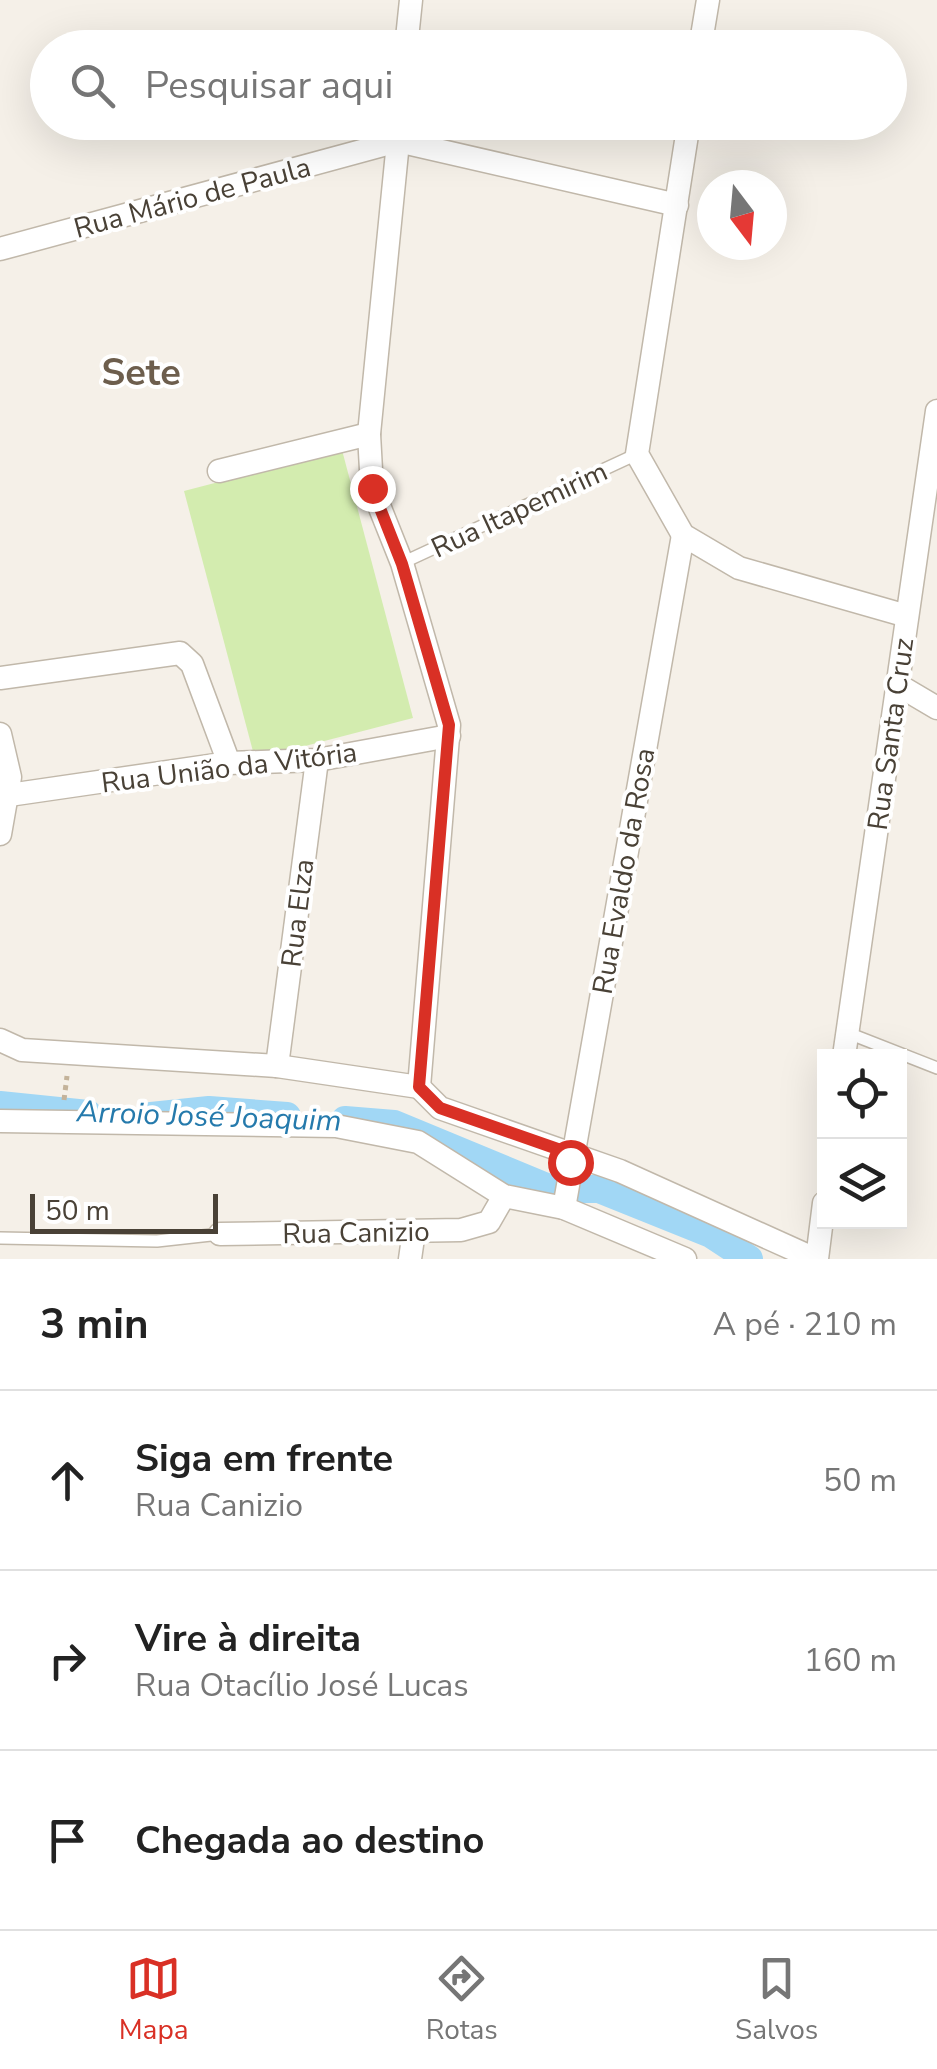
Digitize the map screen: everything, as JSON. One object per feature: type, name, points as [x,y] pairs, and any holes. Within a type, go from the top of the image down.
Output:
[{"type":"street","points":[[408,30],[410,0]]},
{"type":"street","points":[[703,30],[708,0]]},
{"type":"street","name":"Rua Mário de Paula","points":[[0,248],[371,140]]},
{"type":"street","points":[[398,140],[369,434],[372,488],[402,564],[441,689],[449,736],[419,1087]]},
{"type":"street","name":"Rua Mário de Paula","points":[[429,140],[677,205]]},
{"type":"street","points":[[686,140],[637,454],[683,535],[739,568],[907,616]]},
{"type":"street","name":"Rua Santa Cruz","points":[[845,1045],[937,411]]},
{"type":"street","points":[[219,470],[369,434]]},
{"type":"street","name":"Rua Evaldo da Rosa","points":[[564,1205],[683,535]]},
{"type":"street","points":[[0,678],[180,652],[192,664],[229,763]]},
{"type":"street","points":[[898,684],[937,708]]},
{"type":"street","points":[[0,734],[9,795],[0,834]]},
{"type":"street","name":"Rua União da Vitória","points":[[9,795],[229,763],[317,760],[449,736]]},
{"type":"street","name":"Rua Elza","points":[[277,1066],[317,760]]},
{"type":"street","points":[[0,1040],[22,1050],[277,1066],[419,1087],[440,1108],[571,1158],[620,1171],[816,1259],[820,1229]]},
{"type":"street","points":[[0,1122],[336,1126],[418,1142],[504,1196],[564,1205],[685,1259]]},
{"type":"street","name":"Rua Canizio","points":[[220,1234],[461,1230],[489,1222],[504,1196]]},
{"type":"street","points":[[410,1259],[414,1231]]},
{"type":"lane","name":"Rua Itapemirim","points":[[402,564],[637,454]]},
{"type":"lane","points":[[845,1045],[937,1068]]},
{"type":"lane","name":"Rua Canizio","points":[[0,1238],[157,1241],[220,1234]]},
{"type":"path","points":[[62,1114],[67,1078]]},
{"type":"green space","points":[[342,450],[413,718],[255,759],[184,491]]},
{"type":"waterway","name":"Arroio José Joaquim","points":[[0,1105],[88,1114]]},
{"type":"waterway","name":"Arroio José Joaquim","points":[[151,1116],[209,1110],[287,1116]]},
{"type":"waterway","name":"Arroio José Joaquim","points":[[345,1120],[394,1124],[551,1189],[599,1189],[711,1234],[749,1259]]},
{"type":"district","name":"Sete","points":[[141,372]]},
{"type":"route","points":[[372,488],[402,564],[449,725],[419,1087],[440,1108],[572,1154],[570,1162]]}]
